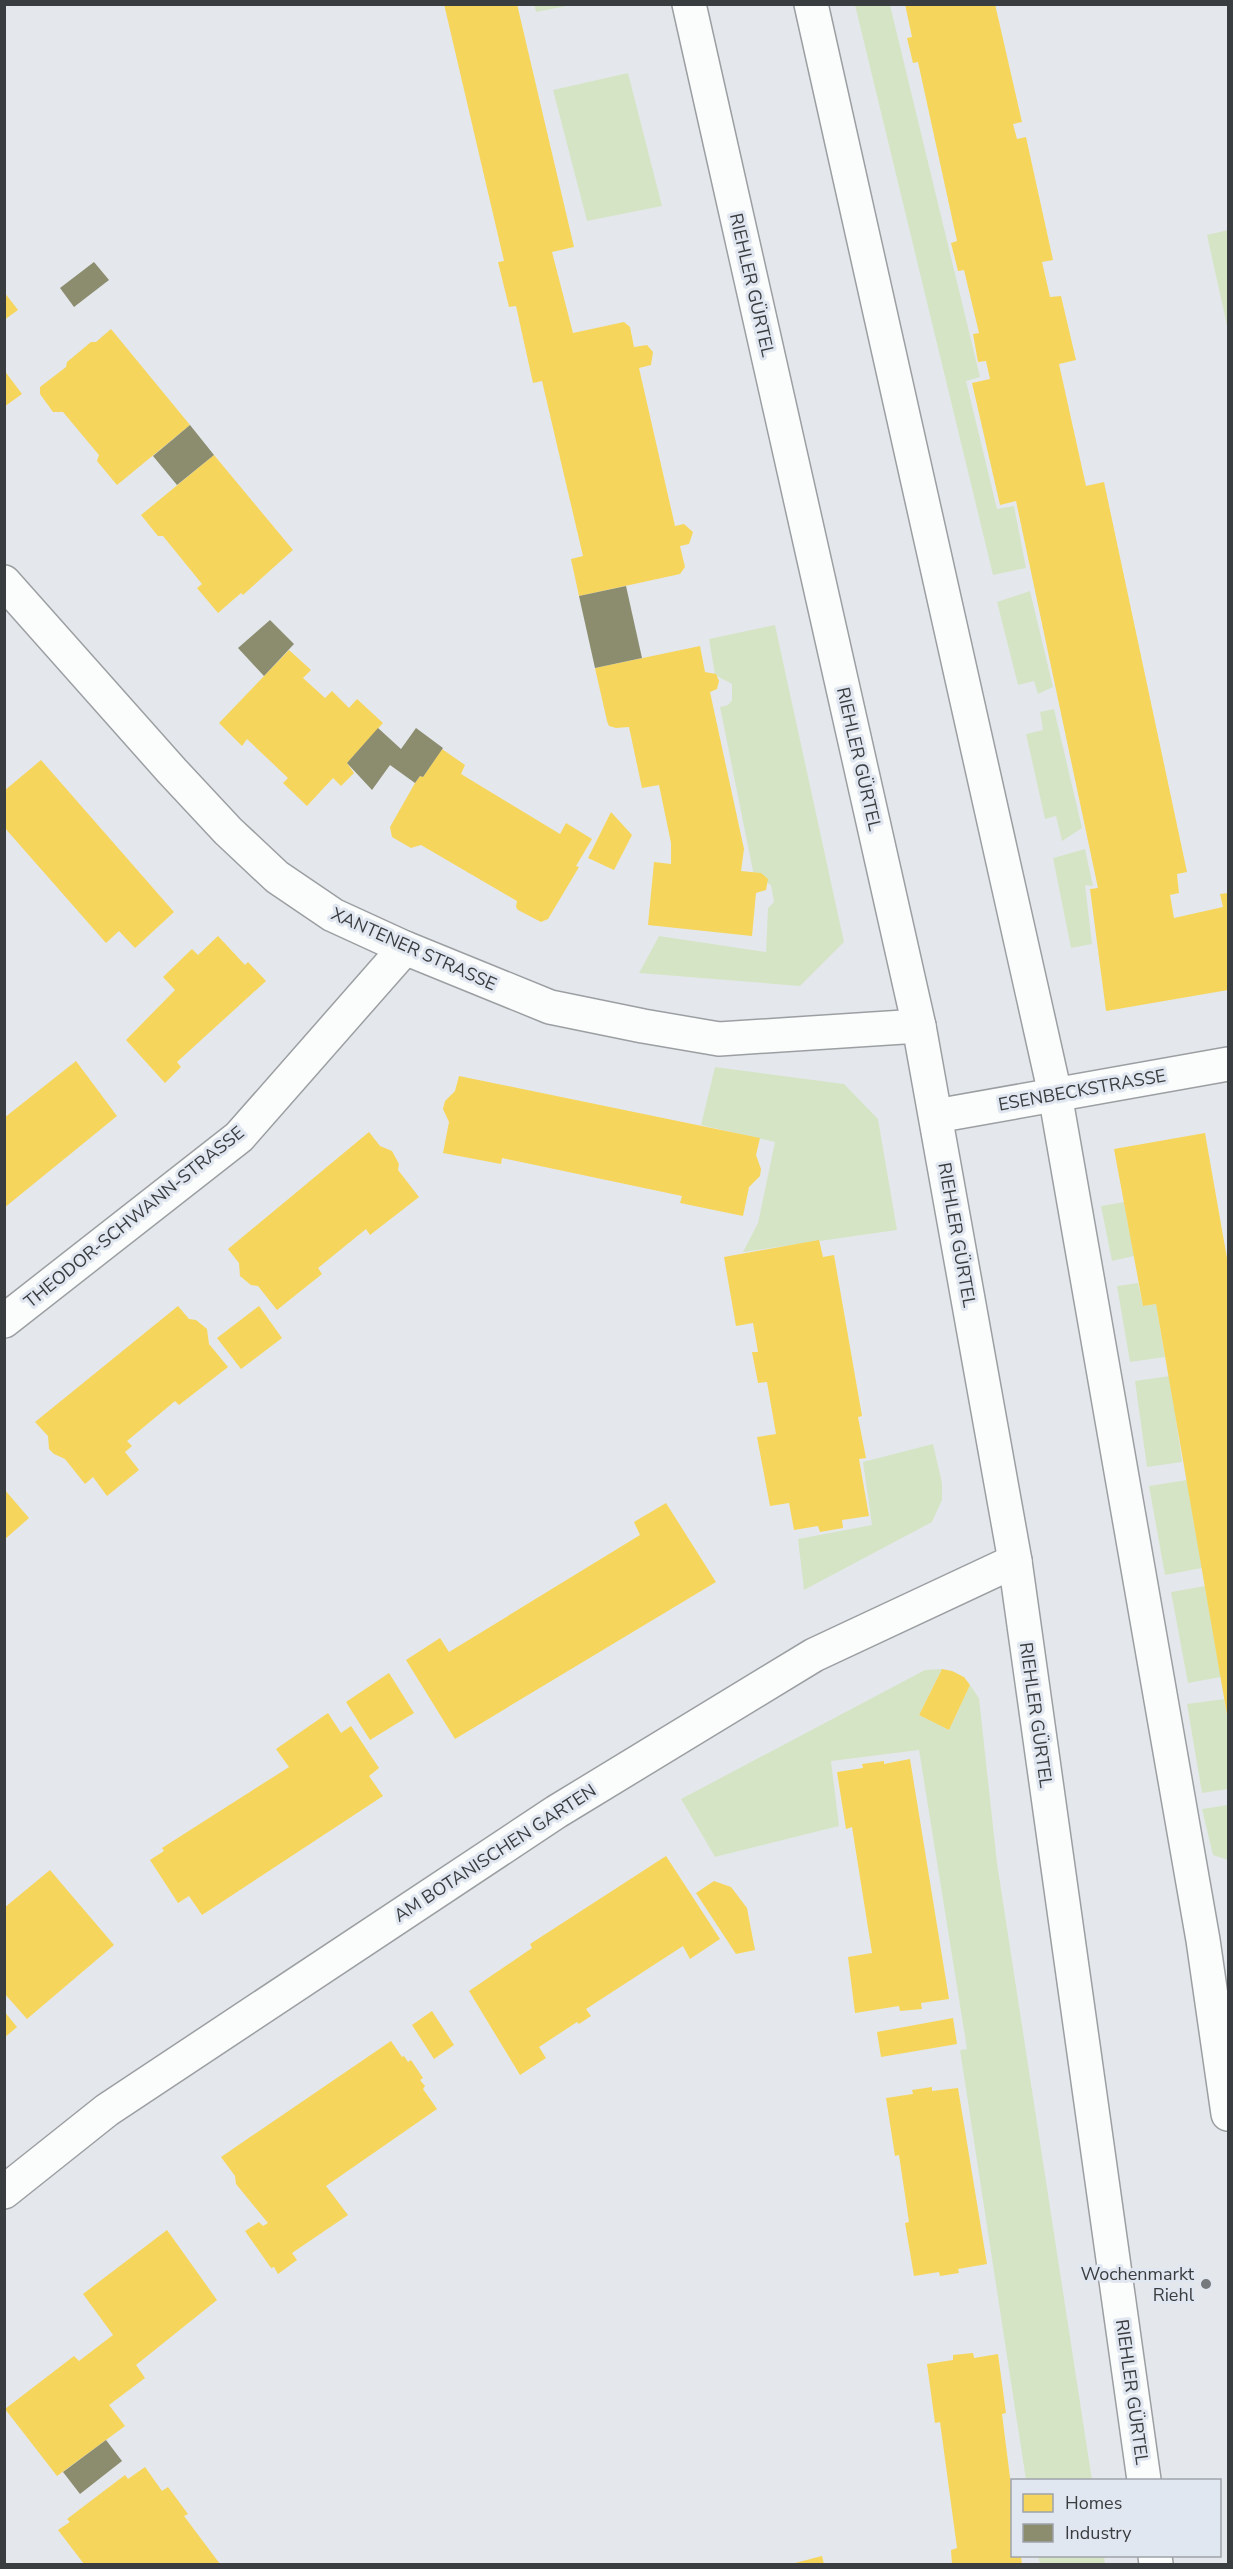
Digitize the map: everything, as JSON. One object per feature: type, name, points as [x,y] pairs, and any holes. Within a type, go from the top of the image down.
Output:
[{"type":"street","name":"RIEHLER GÜRTEL","points":[[689,4],[919,1026],[936,1116],[1014,1561],[1144,2479]]},
{"type":"street","points":[[812,4],[1055,1094],[1216,1937],[1228,2114]]},
{"type":"street","name":"XANTENER STRASSE","points":[[4,582],[228,831],[277,877],[333,915],[405,948],[550,1007],[719,1039],[919,1026]]},
{"type":"street","name":"THEODOR-SCHWANN-STRASSE","points":[[4,1321],[238,1137],[405,948]]},
{"type":"street","name":"ESENBECKSTRASSE","points":[[936,1116],[1228,1064]]},
{"type":"street","name":"AM BOTANISCHEN GARTEN","points":[[4,2192],[107,2110],[556,1812],[814,1655],[1014,1561]]},
{"type":"green space","points":[[534,4],[572,4],[572,5],[536,12]]},
{"type":"green space","points":[[855,5],[890,5],[980,377],[966,381],[997,509],[1014,506],[1026,568],[993,575]]},
{"type":"green space","points":[[628,73],[662,206],[587,221],[553,90]]},
{"type":"green space","points":[[1228,230],[1228,330],[1207,235]]},
{"type":"green space","points":[[1030,591],[1053,687],[1038,694],[1034,681],[1018,685],[997,602]]},
{"type":"green space","points":[[775,625],[844,942],[800,986],[639,973],[659,936],[766,952],[768,908],[774,902],[771,885],[754,876],[720,707],[728,705],[732,700],[732,684],[715,675],[709,639]]},
{"type":"green space","points":[[1054,709],[1082,828],[1062,841],[1056,816],[1045,819],[1026,734],[1043,730],[1040,712]]},
{"type":"green space","points":[[1085,849],[1093,886],[1085,885],[1092,944],[1071,948],[1053,858]]},
{"type":"green space","points":[[715,1067],[844,1084],[878,1119],[897,1230],[743,1252],[758,1223],[775,1142],[701,1125]]},
{"type":"green space","points":[[1124,1202],[1134,1256],[1112,1261],[1101,1206]]},
{"type":"green space","points":[[1138,1283],[1143,1306],[1156,1304],[1165,1357],[1130,1362],[1117,1286]]},
{"type":"green space","points":[[1170,1376],[1182,1462],[1147,1467],[1135,1381]]},
{"type":"green space","points":[[933,1444],[942,1483],[942,1500],[932,1522],[804,1590],[798,1539],[872,1525],[863,1462]]},
{"type":"green space","points":[[1187,1480],[1202,1568],[1165,1575],[1149,1486]]},
{"type":"green space","points":[[1205,1586],[1221,1677],[1188,1683],[1171,1592]]},
{"type":"green space","points":[[942,1669],[919,1715],[949,1730],[970,1685],[979,1698],[997,1863],[1092,2479],[1026,2479],[960,2050],[967,2049],[919,1750],[831,1761],[839,1826],[715,1857],[681,1799],[925,1670]]},
{"type":"green space","points":[[1224,1699],[1228,1722],[1228,1789],[1202,1793],[1187,1704]]},
{"type":"green space","points":[[1228,1805],[1228,1860],[1213,1855],[1202,1809]]},
{"type":"green space","points":[[1038,2557],[1104,2557],[1105,2564],[1040,2564]]},
{"type":"building: Homes","points":[[444,4],[517,4],[574,247],[552,252],[573,333],[624,322],[630,327],[634,347],[647,345],[653,352],[651,365],[639,368],[675,526],[684,524],[693,532],[689,544],[680,546],[685,567],[680,574],[579,596],[571,559],[583,556],[542,381],[533,383],[516,306],[509,307],[498,262],[504,261]]},
{"type":"building: Homes","points":[[905,4],[995,4],[1022,122],[1013,124],[1017,139],[1026,137],[1053,260],[1042,262],[1050,297],[1061,296],[1076,360],[1059,364],[1086,486],[1104,482],[1187,872],[1177,874],[1179,893],[1170,895],[1174,918],[1223,907],[1220,894],[1228,893],[1228,990],[1106,1011],[1090,889],[1098,888],[1016,501],[1000,505],[972,383],[990,379],[986,361],[978,362],[973,334],[979,333],[964,270],[958,271],[951,243],[957,241],[918,62],[913,63],[907,38],[912,37]]},
{"type":"building: Homes","points":[[4,292],[18,310],[4,320]]},
{"type":"building: Homes","points":[[111,329],[190,425],[117,485],[97,461],[99,455],[63,412],[53,412],[40,394],[40,387],[66,367],[67,362]]},
{"type":"building: Homes","points":[[4,370],[22,394],[4,407]]},
{"type":"building: Homes","points":[[214,455],[293,550],[243,595],[241,593],[218,613],[197,588],[202,584],[163,536],[158,536],[141,515]]},
{"type":"building: Homes","points":[[700,646],[705,672],[716,674],[719,681],[717,689],[710,692],[744,849],[741,871],[761,873],[768,879],[766,890],[756,893],[752,936],[648,925],[654,862],[671,864],[671,843],[659,785],[642,788],[629,727],[609,726],[595,668]]},
{"type":"building: Homes","points":[[289,650],[311,670],[303,678],[325,698],[332,691],[349,708],[357,699],[383,723],[347,763],[354,773],[341,786],[333,778],[307,806],[283,783],[288,778],[247,739],[242,746],[219,723]]},
{"type":"building: Homes","points":[[442,749],[465,765],[461,774],[560,834],[566,823],[592,839],[576,866],[579,867],[548,919],[541,922],[518,910],[517,901],[421,845],[411,848],[392,837],[390,827],[415,783],[420,776],[423,777]]},
{"type":"building: Homes","points":[[41,760],[174,912],[135,948],[119,931],[106,943],[4,827],[4,791]]},
{"type":"building: Homes","points":[[611,812],[632,835],[614,870],[588,858]]},
{"type":"building: Homes","points":[[218,936],[245,965],[248,962],[266,981],[177,1062],[181,1067],[165,1083],[126,1040],[175,990],[163,977],[192,949],[198,955]]},
{"type":"building: Homes","points":[[76,1061],[117,1116],[4,1208],[4,1118]]},
{"type":"building: Homes","points":[[459,1076],[760,1138],[756,1155],[761,1169],[760,1176],[749,1187],[743,1216],[680,1203],[682,1196],[502,1158],[501,1164],[443,1153],[449,1122],[443,1109],[445,1101],[455,1091]]},
{"type":"building: Homes","points":[[369,1132],[380,1146],[392,1151],[399,1164],[398,1170],[419,1197],[370,1235],[366,1229],[318,1268],[322,1274],[277,1310],[258,1286],[251,1285],[240,1276],[239,1263],[228,1249]]},
{"type":"building: Homes","points":[[1205,1133],[1228,1264],[1227,1715],[1156,1304],[1143,1306],[1114,1149]]},
{"type":"building: Homes","points":[[819,1240],[823,1257],[834,1255],[862,1416],[858,1417],[866,1458],[859,1459],[869,1516],[842,1520],[843,1528],[820,1532],[818,1526],[794,1530],[789,1503],[770,1506],[757,1437],[776,1434],[767,1382],[758,1383],[752,1352],[758,1352],[753,1323],[736,1326],[724,1257]]},
{"type":"building: Homes","points":[[178,1306],[189,1319],[196,1320],[207,1329],[209,1344],[228,1367],[179,1405],[175,1401],[127,1441],[132,1446],[125,1452],[139,1470],[107,1496],[93,1477],[85,1484],[65,1459],[49,1449],[48,1436],[35,1422]]},
{"type":"building: Homes","points":[[259,1306],[282,1338],[241,1369],[217,1338]]},
{"type":"building: Homes","points":[[4,1489],[29,1518],[4,1540]]},
{"type":"building: Homes","points":[[666,1503],[716,1582],[455,1739],[406,1660],[440,1638],[449,1652],[640,1535],[634,1522]]},
{"type":"building: Homes","points":[[942,1669],[964,1677],[970,1685],[949,1730],[919,1715]]},
{"type":"building: Homes","points":[[389,1673],[414,1713],[370,1740],[346,1702]]},
{"type":"building: Homes","points":[[328,1713],[341,1733],[351,1726],[379,1768],[369,1776],[383,1796],[202,1915],[189,1896],[178,1903],[150,1860],[164,1851],[162,1848],[289,1767],[276,1749]]},
{"type":"building: Homes","points":[[910,1759],[949,1999],[921,2003],[922,2009],[900,2011],[899,2006],[855,2013],[848,1957],[872,1953],[852,1827],[846,1829],[837,1772],[863,1768],[862,1764],[884,1761],[884,1764]]},
{"type":"building: Homes","points":[[666,1856],[720,1939],[690,1959],[683,1946],[586,2009],[591,2016],[579,2024],[577,2022],[539,2047],[546,2058],[520,2075],[469,1991],[532,1948],[530,1944]]},
{"type":"building: Homes","points":[[50,1870],[114,1945],[27,2019],[4,1993],[4,1908]]},
{"type":"building: Homes","points":[[714,1881],[731,1887],[747,1908],[755,1950],[736,1954],[696,1893]]},
{"type":"building: Homes","points":[[4,2011],[17,2027],[4,2038]]},
{"type":"building: Homes","points":[[432,2011],[454,2045],[434,2059],[412,2025]]},
{"type":"building: Homes","points":[[953,2018],[957,2044],[881,2057],[877,2032]]},
{"type":"building: Homes","points":[[391,2041],[402,2057],[404,2056],[408,2062],[411,2060],[423,2078],[420,2080],[425,2086],[423,2089],[437,2109],[326,2186],[348,2215],[292,2253],[297,2260],[278,2274],[274,2267],[271,2268],[245,2231],[259,2222],[263,2226],[268,2223],[236,2184],[235,2176],[221,2157]]},
{"type":"building: Homes","points":[[932,2087],[932,2091],[958,2088],[987,2264],[958,2269],[959,2273],[940,2276],[939,2272],[914,2276],[905,2223],[909,2222],[899,2155],[895,2156],[886,2098],[913,2094],[912,2090]]},
{"type":"building: Homes","points":[[167,2230],[217,2300],[136,2365],[145,2378],[109,2405],[125,2426],[57,2476],[5,2409],[74,2356],[79,2361],[113,2335],[83,2294]]},
{"type":"building: Homes","points":[[973,2353],[974,2358],[998,2354],[1006,2413],[1002,2414],[1011,2485],[1011,2557],[1021,2557],[1022,2564],[952,2564],[951,2550],[957,2548],[940,2422],[935,2423],[927,2364],[953,2360],[953,2355]]},
{"type":"building: Homes","points":[[145,2467],[162,2491],[168,2487],[188,2514],[184,2516],[220,2564],[84,2564],[58,2530],[70,2522],[67,2519],[125,2475],[128,2479]]},
{"type":"building: Homes","points":[[822,2556],[824,2564],[791,2564]]},
{"type":"building: Industry","points":[[94,262],[109,280],[74,307],[60,288]]},
{"type":"building: Industry","points":[[190,425],[214,455],[177,485],[153,456]]},
{"type":"building: Industry","points":[[626,586],[642,658],[595,668],[579,596]]},
{"type":"building: Industry","points":[[270,620],[294,644],[264,676],[238,648]]},
{"type":"building: Industry","points":[[378,728],[401,749],[416,728],[443,748],[423,777],[420,776],[415,783],[390,765],[372,790],[347,763]]},
{"type":"building: Industry","points":[[106,2440],[122,2461],[80,2494],[63,2472]]},
{"type":"place","name":"Wochenmarkt Riehl","points":[[1206,2284]]}]
